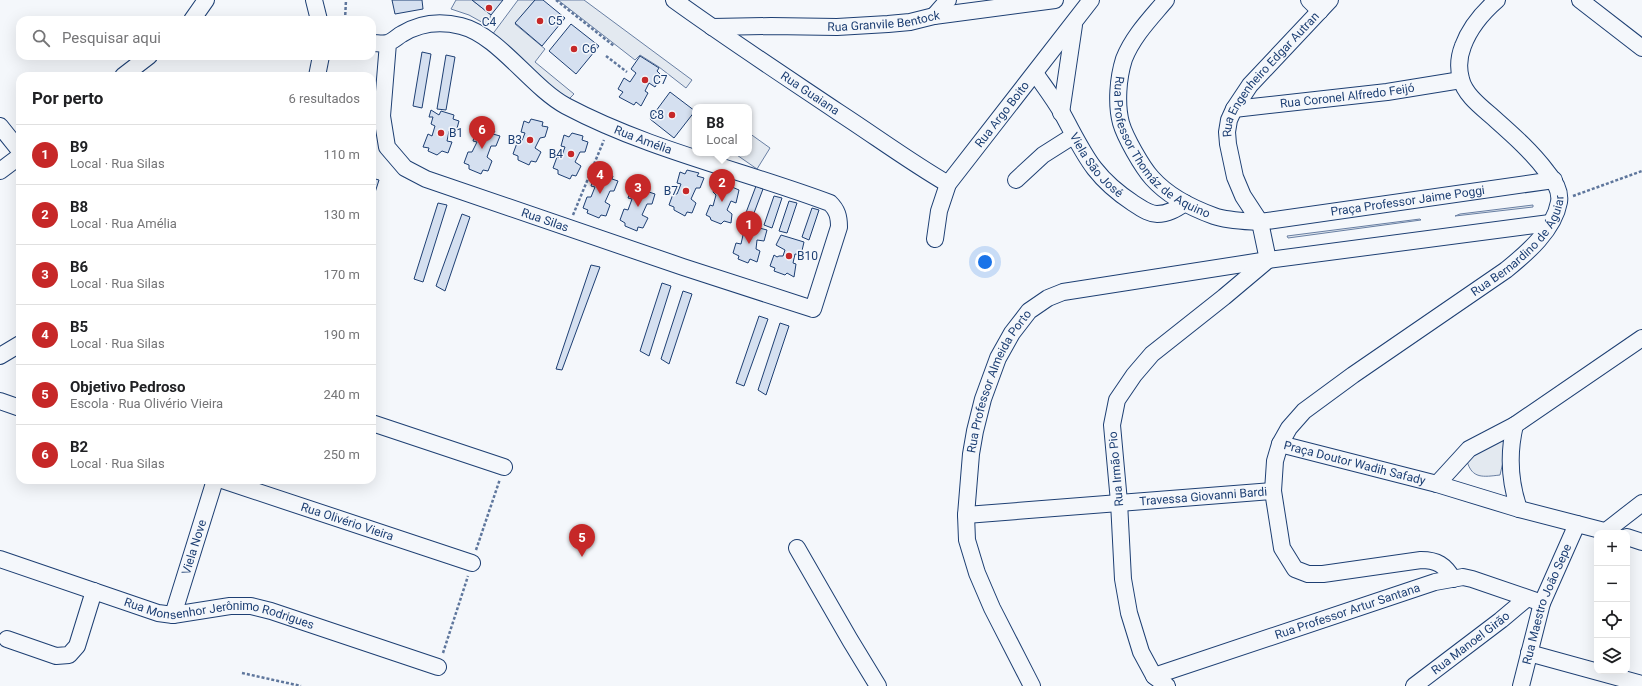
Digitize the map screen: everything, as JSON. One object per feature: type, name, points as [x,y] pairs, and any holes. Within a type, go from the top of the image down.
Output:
[{"type":"street","points":[[195,16],[206,0]]},
{"type":"street","points":[[314,0],[318,16]]},
{"type":"street","name":"Rua Guaiana","points":[[674,0],[898,154],[948,184]]},
{"type":"street","points":[[934,16],[948,0]]},
{"type":"street","name":"Rua Granvile Bentock","points":[[712,27],[837,27],[910,22],[934,16],[1055,0]]},
{"type":"street","name":"Rua Argo Boito","points":[[935,239],[940,204],[948,184],[1091,0]]},
{"type":"street","name":"Rua Professor Thomáz de Aquino","points":[[1166,0],[1138,32],[1124,59],[1120,79],[1119,101],[1121,123],[1132,147],[1152,179],[1174,197],[1215,217],[1260,222]]},
{"type":"street","name":"Rua Bernardino de Águiar","points":[[1280,444],[1289,428],[1304,411],[1353,375],[1506,270],[1526,254],[1539,240],[1550,223],[1560,201],[1559,191],[1554,180],[1528,150],[1472,98],[1461,80],[1459,63],[1465,39],[1473,25],[1485,10],[1496,0]]},
{"type":"street","points":[[1580,0],[1642,48]]},
{"type":"street","name":"Rua Engenheiro Edgar Autran","points":[[1260,222],[1243,196],[1235,177],[1228,144],[1227,132],[1229,120],[1234,109],[1250,85],[1320,4]]},
{"type":"street","name":"Rua Amélia","points":[[380,43],[421,25],[444,23],[462,26],[473,30],[486,39],[535,83],[564,105],[592,119],[673,151],[830,203],[835,208],[839,217],[839,227],[813,309]]},
{"type":"street","points":[[1062,113],[1074,23]]},
{"type":"street","name":"Rua Silas","points":[[380,43],[382,116],[386,147],[405,168],[426,179],[683,267],[813,309]]},
{"type":"street","points":[[128,72],[143,60]]},
{"type":"street","points":[[318,72],[320,60]]},
{"type":"street","name":"Viela São José","points":[[1035,73],[1062,113],[1073,136],[1090,165],[1106,183],[1146,211],[1156,214],[1166,213],[1185,203]]},
{"type":"street","name":"Rua Coronel Alfredo Feijó","points":[[1234,109],[1387,92],[1461,80]]},
{"type":"street","points":[[0,126],[16,146]]},
{"type":"street","points":[[1016,180],[1043,155],[1073,136]]},
{"type":"street","points":[[0,171],[16,159]]},
{"type":"street","name":"Praça Professor Jaime Poggi","points":[[1260,222],[1554,180]]},
{"type":"street","points":[[1260,222],[1268,260],[1550,223]]},
{"type":"street","name":"Rua Irmão Pio","points":[[1167,686],[1154,676],[1141,652],[1128,613],[1123,579],[1119,502],[1112,424],[1117,400],[1134,375],[1152,354],[1268,260]]},
{"type":"street","name":"Rua Professor Almeida Porto","points":[[1032,686],[992,608],[977,573],[967,540],[966,516],[971,454],[983,399],[998,358],[1012,333],[1029,312],[1048,298],[1064,292],[1268,260]]},
{"type":"street","points":[[1437,484],[1469,449],[1516,425],[1642,338]]},
{"type":"street","points":[[0,356],[16,346]]},
{"type":"street","points":[[0,401],[16,407]]},
{"type":"street","points":[[376,423],[504,467]]},
{"type":"street","points":[[1516,425],[1511,442],[1510,466],[1513,490],[1519,509]]},
{"type":"street","name":"Praça Doutor Wadih Safady","points":[[1452,578],[1448,570],[1432,560],[1422,560],[1323,574],[1308,574],[1295,569],[1282,548],[1273,491],[1275,461],[1280,444],[1437,484],[1519,509],[1601,530]]},
{"type":"street","name":"Viela Nove","points":[[173,615],[214,484]]},
{"type":"street","name":"Rua Olivério Vieira","points":[[234,484],[472,564]]},
{"type":"street","name":"Travessa Giovanni Bardi","points":[[966,516],[1119,502],[1273,491]]},
{"type":"street","points":[[1611,530],[1642,502]]},
{"type":"street","name":"Rua Maestro João Sepe","points":[[1521,686],[1542,603],[1549,584],[1571,541],[1577,524]]},
{"type":"street","points":[[1630,538],[1642,542]]},
{"type":"street","points":[[797,548],[878,686]]},
{"type":"street","name":"Rua Monsenhor Jerônimo Rodrigues","points":[[0,559],[152,611],[173,615],[230,606],[251,606],[271,611],[438,667]]},
{"type":"street","name":"Rua Professor Artur Santana","points":[[1154,676],[1435,582],[1452,578],[1463,577],[1472,579],[1526,599],[1542,603]]},
{"type":"street","points":[[7,639],[56,656],[69,655],[77,646],[94,591]]},
{"type":"street","name":"Rua Manoel Girão","points":[[1414,686],[1513,611],[1526,599]]},
{"type":"street","points":[[1529,653],[1642,684]]},
{"type":"path","points":[[345,16],[346,0]]},
{"type":"path","points":[[556,0],[614,46]]},
{"type":"path","points":[[606,56],[627,72]]},
{"type":"path","points":[[575,210],[606,135]]},
{"type":"path","points":[[1560,201],[1642,171]]},
{"type":"path","points":[[242,673],[301,686]]},
{"type":"shaded area","points":[[456,0],[472,0],[491,15],[487,25],[469,15],[451,9]]},
{"type":"shaded area","points":[[518,0],[535,0],[515,24],[545,49],[535,62],[574,94],[564,104],[489,39]]},
{"type":"shaded area","points":[[558,0],[584,0],[692,80],[686,88],[659,67],[640,55],[635,60]]},
{"type":"shaded area","points":[[752,135],[770,148],[757,169],[738,156],[752,156]]},
{"type":"shaded area","points":[[1533,205],[1533,207],[1455,216],[1460,214]]},
{"type":"shaded area","points":[[1421,220],[1288,238],[1287,236]]},
{"type":"shaded area","points":[[1504,441],[1503,462],[1500,475],[1479,476],[1475,474],[1469,467],[1467,461],[1485,444]]},
{"type":"building","points":[[392,0],[422,0],[423,9],[395,14]]},
{"type":"building","name":"C4","points":[[472,0],[503,0],[491,15]]},
{"type":"building","name":"C5","points":[[535,0],[543,0],[565,18],[542,46],[515,23]]},
{"type":"building","name":"C6","points":[[571,24],[599,46],[576,74],[549,51]]},
{"type":"building","points":[[422,52],[431,54],[422,108],[413,106]]},
{"type":"building","points":[[446,55],[455,57],[446,110],[437,109]]},
{"type":"building","name":"C7","points":[[640,56],[659,68],[657,71],[662,76],[655,87],[649,83],[645,91],[648,93],[641,106],[636,102],[634,105],[619,97],[623,92],[618,89],[624,78],[630,82],[636,73],[631,69]]},
{"type":"building","name":"C8","points":[[670,92],[692,109],[692,115],[674,138],[650,119]]},
{"type":"building","name":"B1","points":[[431,110],[439,115],[441,111],[454,115],[453,119],[459,121],[456,132],[449,131],[447,141],[452,142],[448,153],[442,151],[437,155],[428,151],[429,148],[423,147],[428,134],[432,136],[435,126],[431,124],[433,117],[429,117]]},
{"type":"building","name":"B3","points":[[531,119],[543,122],[542,126],[548,127],[545,137],[540,138],[535,148],[541,152],[536,162],[531,161],[529,165],[518,160],[518,156],[513,154],[517,143],[521,143],[525,133],[521,132],[524,121],[529,123]]},
{"type":"building","points":[[483,128],[495,131],[493,134],[500,136],[496,146],[491,146],[487,157],[492,161],[488,171],[483,170],[481,174],[469,169],[469,165],[464,163],[468,152],[472,152],[477,142],[473,141],[476,130],[481,132]]},
{"type":"building","name":"B4","points":[[572,133],[583,136],[582,140],[588,142],[585,152],[580,152],[575,162],[581,166],[576,176],[572,175],[570,179],[558,174],[558,170],[553,168],[557,157],[561,158],[565,147],[561,146],[564,135],[569,137]]},
{"type":"building","name":"B7","points":[[687,170],[699,173],[697,176],[704,178],[700,188],[696,188],[691,199],[696,203],[692,213],[687,212],[685,216],[674,210],[674,207],[669,205],[673,194],[677,194],[681,184],[677,183],[680,172],[685,174]]},
{"type":"building","points":[[601,173],[613,176],[612,179],[618,181],[614,191],[610,191],[605,202],[610,205],[606,216],[601,215],[599,218],[587,213],[588,210],[583,208],[587,197],[591,197],[595,187],[591,186],[594,175],[599,177]]},
{"type":"building","points":[[376,179],[379,180],[376,189]]},
{"type":"building","points":[[724,180],[733,183],[732,187],[739,190],[736,203],[731,201],[727,210],[732,214],[731,223],[724,221],[721,224],[711,220],[710,217],[706,215],[710,205],[713,206],[716,195],[713,192],[717,183],[722,183]]},
{"type":"building","points":[[638,185],[650,188],[649,192],[655,194],[652,204],[647,204],[642,215],[648,218],[643,228],[638,227],[637,231],[625,226],[625,223],[620,220],[624,209],[628,210],[632,199],[628,198],[632,187],[636,189]]},
{"type":"building","points":[[756,186],[763,189],[751,221],[744,218]]},
{"type":"building","points":[[774,196],[782,198],[772,228],[764,225]]},
{"type":"building","points":[[789,201],[797,203],[787,233],[779,231]]},
{"type":"building","points":[[438,203],[447,205],[423,282],[414,279]]},
{"type":"building","points":[[812,208],[819,210],[809,240],[802,237]]},
{"type":"building","points":[[462,214],[470,217],[445,291],[436,286]]},
{"type":"building","points":[[744,224],[767,230],[764,241],[757,240],[756,249],[760,251],[757,262],[750,259],[748,263],[738,259],[739,256],[733,253],[736,243],[741,244],[743,235],[740,232]]},
{"type":"building","name":"B10","points":[[781,235],[804,242],[801,255],[795,254],[793,263],[796,264],[794,277],[787,273],[785,275],[774,271],[775,268],[770,266],[774,255],[777,257],[783,256],[785,250],[776,245]]},
{"type":"building","points":[[591,265],[600,267],[562,370],[556,369]]},
{"type":"building","points":[[662,283],[671,286],[649,356],[640,351]]},
{"type":"building","points":[[683,291],[692,294],[669,364],[661,359]]},
{"type":"building","points":[[759,316],[768,319],[744,386],[736,383]]},
{"type":"building","points":[[780,323],[789,326],[766,395],[758,390]]},
{"type":"place","name":"C4","points":[[489,8]]},
{"type":"place","name":"C5","points":[[540,21]]},
{"type":"place","name":"C6","points":[[574,49]]},
{"type":"place","name":"C7","points":[[645,80]]},
{"type":"place","name":"C8","points":[[672,115]]},
{"type":"place","name":"B1","points":[[441,133]]},
{"type":"place","name":"B3","points":[[530,140]]},
{"type":"place","name":"B2","points":[[482,149]]},
{"type":"place","name":"B4","points":[[571,154]]},
{"type":"place","name":"B7","points":[[686,191]]},
{"type":"place","name":"B5","points":[[600,194]]},
{"type":"place","name":"B8","points":[[722,202]]},
{"type":"place","name":"B6","points":[[638,207]]},
{"type":"place","name":"B9","points":[[749,244]]},
{"type":"place","name":"B10","points":[[789,256]]},
{"type":"place","name":"Objetivo Pedroso","points":[[582,557]]}]
